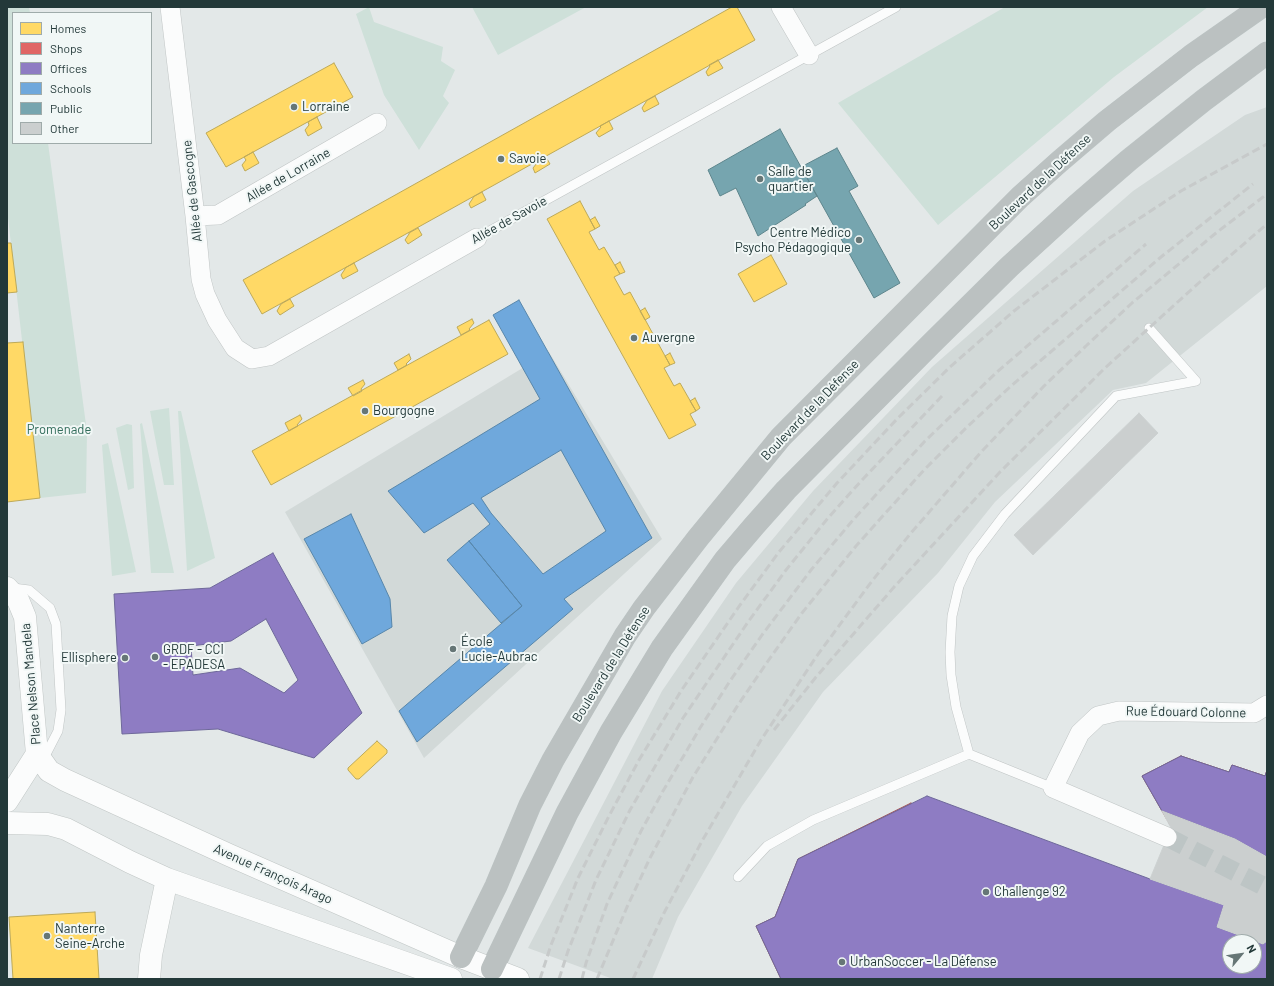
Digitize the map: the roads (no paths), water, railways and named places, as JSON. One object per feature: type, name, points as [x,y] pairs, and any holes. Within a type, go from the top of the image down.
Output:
[{"type":"highway","name":"Boulevard de la Défense","points":[[461,957],[496,886],[530,805],[553,760],[625,636],[644,608],[698,538],[781,438],[1020,197],[1053,167],[1107,121],[1185,60],[1261,7]]},
{"type":"highway","points":[[506,974],[567,813],[611,732],[662,648],[725,560],[786,490],[1009,267],[1129,160],[1204,100],[1267,53]]},
{"type":"main road","name":"Place Nelson Mandela","points":[[7,588],[18,600],[26,617],[40,758],[7,801]]},
{"type":"main road","name":"Avenue François Arago","points":[[40,758],[49,771],[65,780],[236,858],[461,957],[506,974]]},
{"type":"main road","points":[[7,823],[48,824],[66,829],[167,879],[451,979]]},
{"type":"main road","points":[[149,979],[151,955],[167,879]]},
{"type":"street","name":"Allée de Gascogne","points":[[170,7],[201,279],[205,294],[218,320],[235,348],[252,359]]},
{"type":"street","points":[[781,7],[809,55]]},
{"type":"street","name":"Allée de Lorraine","points":[[195,216],[218,215],[377,124]]},
{"type":"street","name":"Allée de Savoie","points":[[252,359],[269,356],[477,238]]},
{"type":"street","name":"Rue Édouard Colonne","points":[[1053,788],[1080,733],[1098,716],[1119,710],[1254,713],[1267,705]]},
{"type":"street","points":[[1053,788],[1167,837]]},
{"type":"lane","name":"Allée de Savoie","points":[[477,238],[896,7]]},
{"type":"lane","points":[[970,754],[956,707],[951,675],[950,652],[952,616],[959,586],[973,556],[1005,514],[1116,396],[1196,381],[1149,328]]},
{"type":"lane","points":[[7,588],[29,590],[50,608],[56,624],[61,710],[58,731],[40,758]]},
{"type":"lane","points":[[738,877],[767,846],[813,820],[970,754],[1053,788]]},
{"type":"tunnel","points":[[1167,837],[1267,888]]},
{"type":"railway","points":[[540,979],[551,945],[578,878],[639,760],[681,691],[740,605],[779,552],[837,483],[897,419],[950,367],[1014,311],[1105,241],[1181,191],[1267,144]]},
{"type":"railway","points":[[597,979],[627,907],[650,858],[693,777],[738,705],[768,661],[802,613],[856,546],[924,470],[1011,386],[1161,257],[1253,184]]},
{"type":"railway","points":[[633,979],[664,913],[702,841],[761,740],[816,657],[872,581],[911,533],[982,451],[1044,386],[1132,303],[1216,233],[1267,194]]},
{"type":"railway","points":[[774,730],[816,677],[895,586],[1000,472],[1105,368],[1202,280],[1267,224]]},
{"type":"railway","points":[[582,979],[586,963],[607,904],[641,831],[663,791],[730,681],[762,635],[811,570],[853,520],[925,441],[997,372],[1146,244]]},
{"type":"railway","points":[[559,979],[568,951],[596,880],[630,810],[683,718],[748,622],[786,570],[828,518],[862,480],[942,396]]},
{"type":"place","name":"Lorraine","points":[[294,107]]},
{"type":"place","name":"Savoie","points":[[501,159]]},
{"type":"place","name":"Salle de quartier","points":[[760,179]]},
{"type":"place","name":"Centre Médico Psycho Pédagogique","points":[[859,240]]},
{"type":"place","name":"Auvergne","points":[[634,338]]},
{"type":"place","name":"Bourgogne","points":[[365,411]]},
{"type":"place","name":"École Lucie-Aubrac","points":[[453,649]]},
{"type":"place","name":"GRDF - CCI - EPADESA","points":[[155,657]]},
{"type":"place","name":"Ellisphere","points":[[125,658]]},
{"type":"place","name":"Challenge 92","points":[[986,892]]},
{"type":"place","name":"Nanterre Seine-Arche","points":[[47,936]]},
{"type":"place","name":"UrbanSoccer - La Défense","points":[[842,962]]},
{"type":"park label","name":"Promenade","points":[[59,430]]}]
